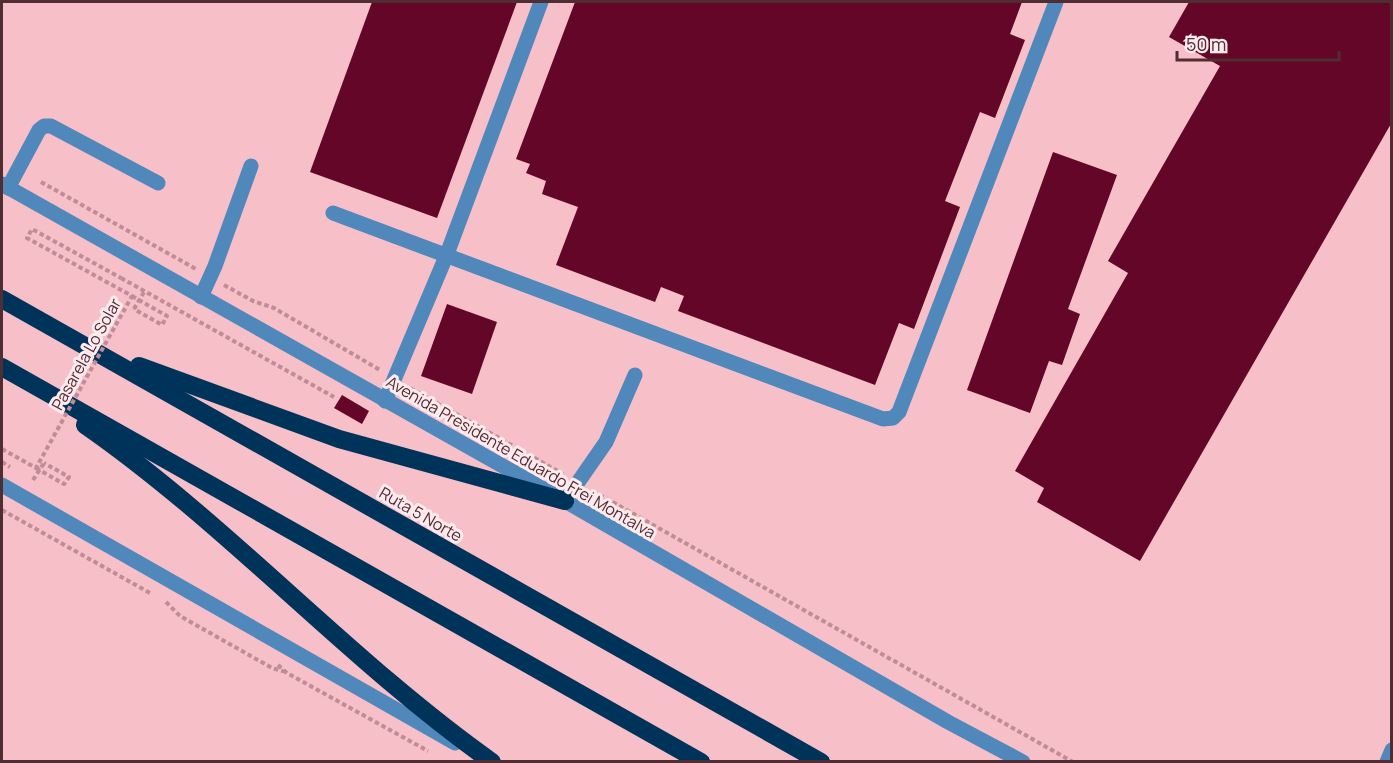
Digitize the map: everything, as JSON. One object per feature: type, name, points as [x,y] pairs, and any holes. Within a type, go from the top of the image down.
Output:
[{"type":"highway","name":"Ruta 5 Norte","points":[[2,299],[821,762]]},
{"type":"highway","points":[[89,348],[339,440],[565,501]]},
{"type":"highway","points":[[2,367],[124,453],[185,501],[384,679],[492,762]]},
{"type":"highway","points":[[2,367],[701,762]]},
{"type":"street","points":[[385,401],[447,254],[541,2]]},
{"type":"street","points":[[333,213],[883,419],[893,418],[899,412],[904,400],[1056,2]]},
{"type":"street","points":[[5,186],[19,170],[39,130],[44,126],[51,126],[158,183]]},
{"type":"street","points":[[201,297],[251,166]]},
{"type":"street","name":"Avenida Presidente Eduardo Frei Montalva","points":[[5,186],[565,501],[948,722],[1023,762]]},
{"type":"street","points":[[565,501],[606,442],[635,375]]},
{"type":"street","points":[[2,485],[487,762]]},
{"type":"street","points":[[948,722],[1009,762]]},
{"type":"street","points":[[1387,762],[1392,750]]},
{"type":"path","points":[[19,170],[254,301],[274,308],[395,379],[1073,762]]},
{"type":"path","name":"Pasarela Lo Solar","points":[[36,468],[132,296],[27,238],[32,229],[144,292]]},
{"type":"path","points":[[132,296],[167,316],[162,324],[134,309],[144,292],[334,397]]},
{"type":"path","points":[[2,449],[36,468],[64,484],[69,477],[44,463],[33,480]]},
{"type":"path","points":[[2,510],[166,602],[180,615],[272,668],[287,673],[437,756]]},
{"type":"building","points":[[372,2],[517,2],[437,218],[310,172]]},
{"type":"building","points":[[575,2],[1022,2],[1010,34],[1025,40],[995,118],[980,112],[945,201],[960,207],[914,329],[899,323],[875,385],[678,311],[684,296],[661,287],[655,302],[556,265],[578,207],[542,194],[546,181],[526,173],[530,164],[516,159]]},
{"type":"building","points":[[1189,2],[1392,2],[1392,122],[1140,561],[1037,502],[1044,488],[1015,471],[1128,273],[1108,261],[1220,66],[1169,37]]},
{"type":"building","points":[[1053,152],[1117,175],[1068,309],[1080,314],[1062,365],[1049,361],[1030,413],[967,390]]},
{"type":"building","points":[[447,304],[497,322],[472,394],[421,376]]},
{"type":"building","points":[[342,395],[369,411],[362,424],[334,408]]}]
